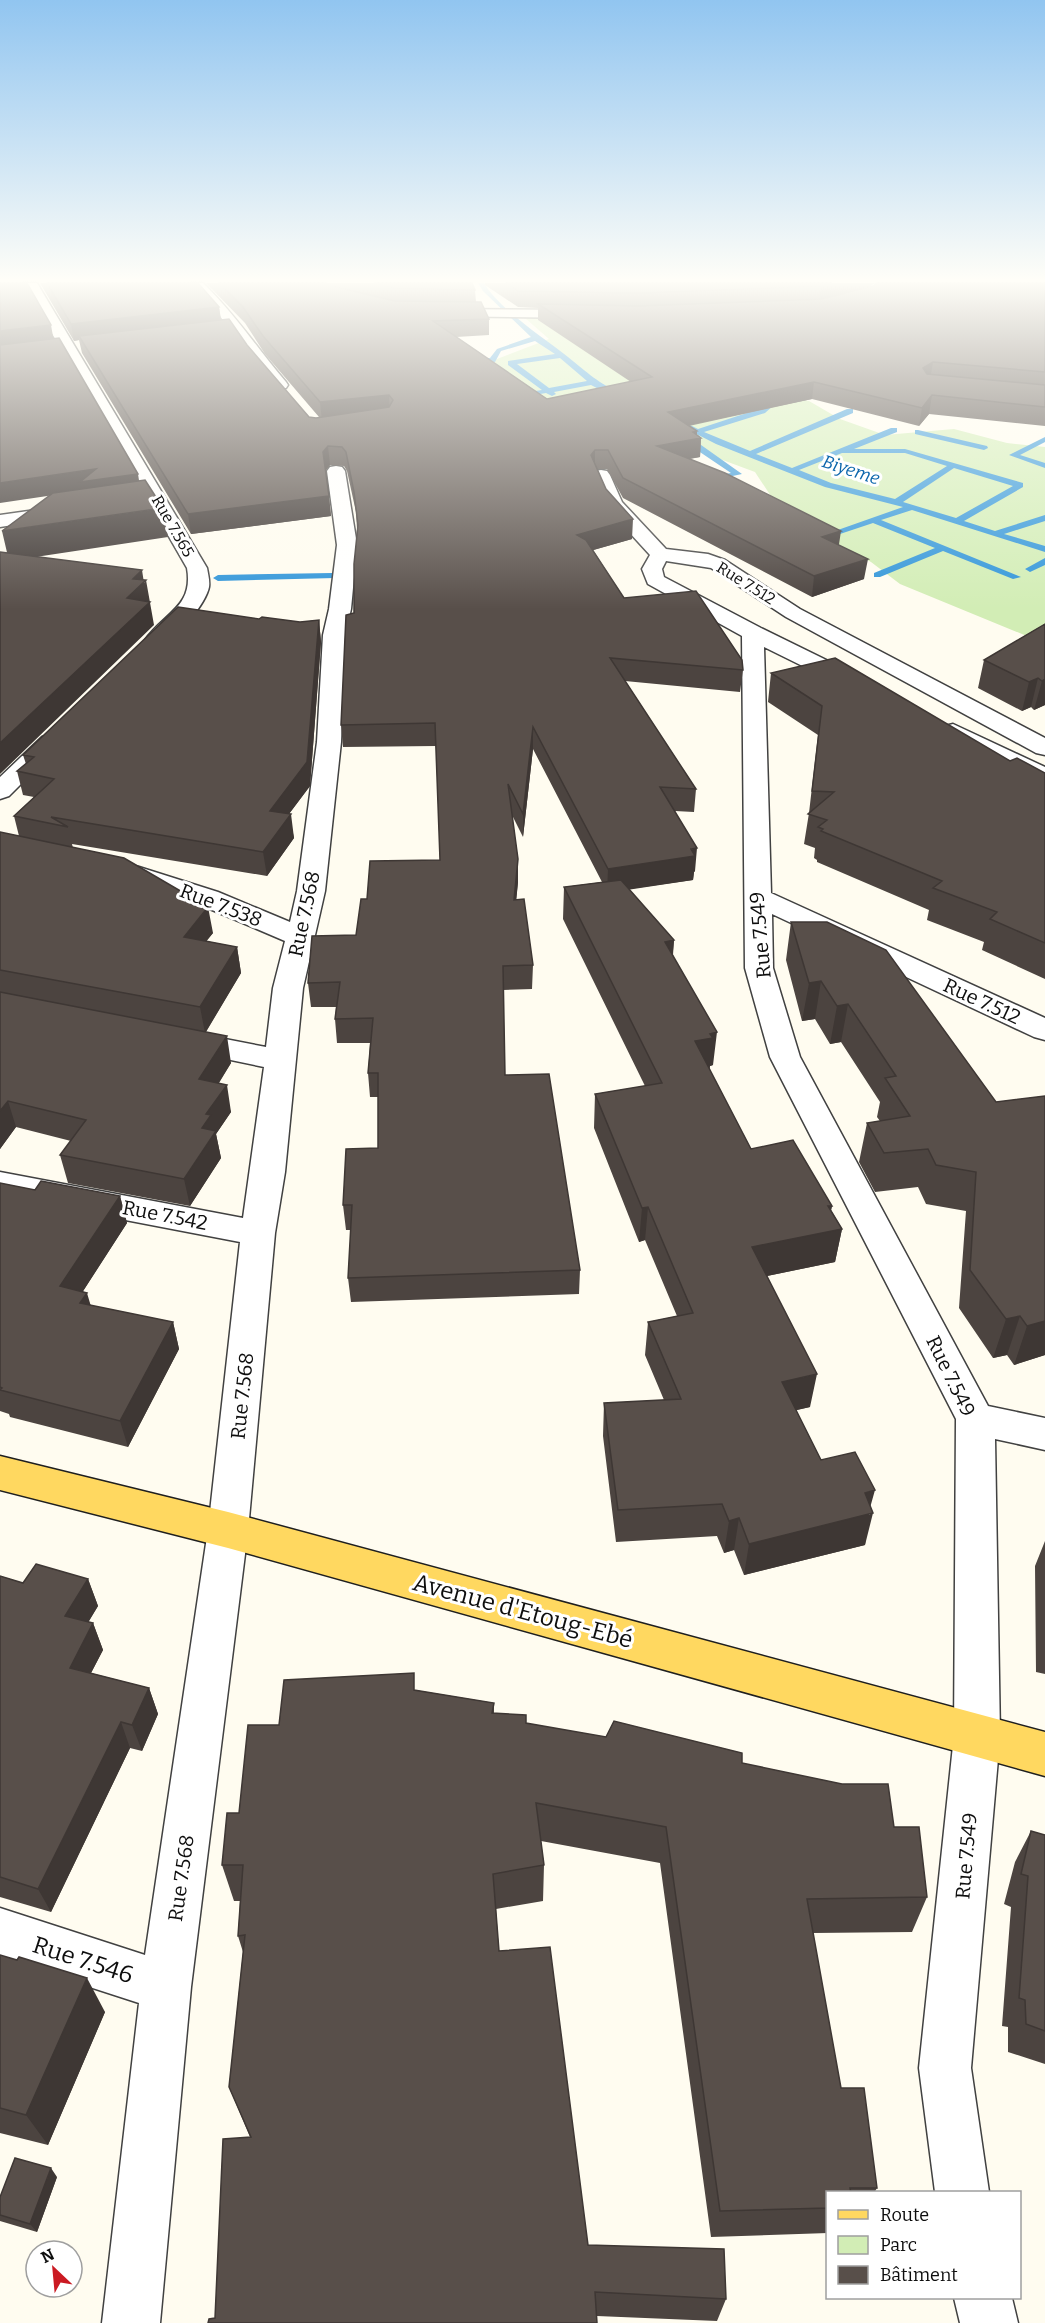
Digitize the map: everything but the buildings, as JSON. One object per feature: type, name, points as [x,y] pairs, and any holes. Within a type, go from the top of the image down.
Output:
[{"type":"main road","name":"Avenue d'Etoug-Ebé","points":[[0,1473],[228,1530],[1045,1754]]},
{"type":"street","name":"Rue 7.565","points":[[94,391],[159,499],[197,568],[200,585],[195,597],[176,620],[142,653]]},
{"type":"street","name":"Rue 7.568","points":[[132,2323],[166,1987],[228,1530],[258,1233],[281,1060],[288,988],[311,891],[329,742],[323,634],[347,545],[336,471]]},
{"type":"street","points":[[601,475],[614,504],[660,554]]},
{"type":"street","points":[[136,502],[159,499]]},
{"type":"street","points":[[0,521],[79,510]]},
{"type":"street","name":"Rue 7.512","points":[[878,694],[753,633],[655,580],[652,569],[660,554],[708,560],[718,564],[793,613],[1045,748]]},
{"type":"street","points":[[176,620],[199,622]]},
{"type":"street","name":"Rue 7.549","points":[[753,633],[759,968],[785,1057],[975,1419],[977,1736],[945,2068],[962,2191]]},
{"type":"street","points":[[930,720],[1045,777]]},
{"type":"street","points":[[0,791],[67,726]]},
{"type":"street","name":"Rue 7.538","points":[[104,868],[137,875],[208,898],[300,937]]},
{"type":"street","name":"Rue 7.512","points":[[756,896],[1045,1030]]},
{"type":"street","points":[[152,1035],[281,1060]]},
{"type":"street","name":"Rue 7.542","points":[[0,1184],[258,1233]]},
{"type":"street","points":[[975,1419],[1045,1434]]},
{"type":"street","name":"Rue 7.546","points":[[0,1933],[166,1987]]},
{"type":"street","points":[[983,2299],[989,2323]]},
{"type":"green space","points":[[526,391],[752,391],[809,401],[840,419],[885,435],[954,429],[1007,443],[1045,447],[1045,635],[1034,639],[900,584],[871,562],[784,516],[755,472],[701,452],[670,424],[566,411]]},
{"type":"waterway","points":[[519,396],[544,391]]},
{"type":"waterway","points":[[549,391],[552,394]]},
{"type":"waterway","name":"Biyeme","points":[[609,391],[619,396]]},
{"type":"waterway","points":[[701,430],[762,411],[779,397]]},
{"type":"waterway","points":[[753,452],[850,411]]},
{"type":"waterway","name":"Biyeme","points":[[679,423],[719,442],[828,485],[875,496],[1045,549]]},
{"type":"waterway","points":[[841,451],[894,430]]},
{"type":"waterway","points":[[918,432],[984,448]]},
{"type":"waterway","points":[[1045,439],[1013,455],[1045,466]]},
{"type":"waterway","points":[[691,442],[738,474],[712,479]]},
{"type":"waterway","points":[[795,469],[841,451]]},
{"type":"waterway","points":[[841,451],[905,451],[954,465],[898,501]]},
{"type":"waterway","points":[[955,466],[1020,485],[959,520]]},
{"type":"waterway","points":[[873,520],[910,508]]},
{"type":"waterway","points":[[997,533],[1045,518]]},
{"type":"waterway","points":[[822,537],[873,520]]},
{"type":"waterway","points":[[873,520],[1016,577]]},
{"type":"waterway","points":[[877,575],[943,548]]},
{"type":"waterway","points":[[1030,569],[1045,561]]},
{"type":"waterway","points":[[218,578],[332,576]]}]
